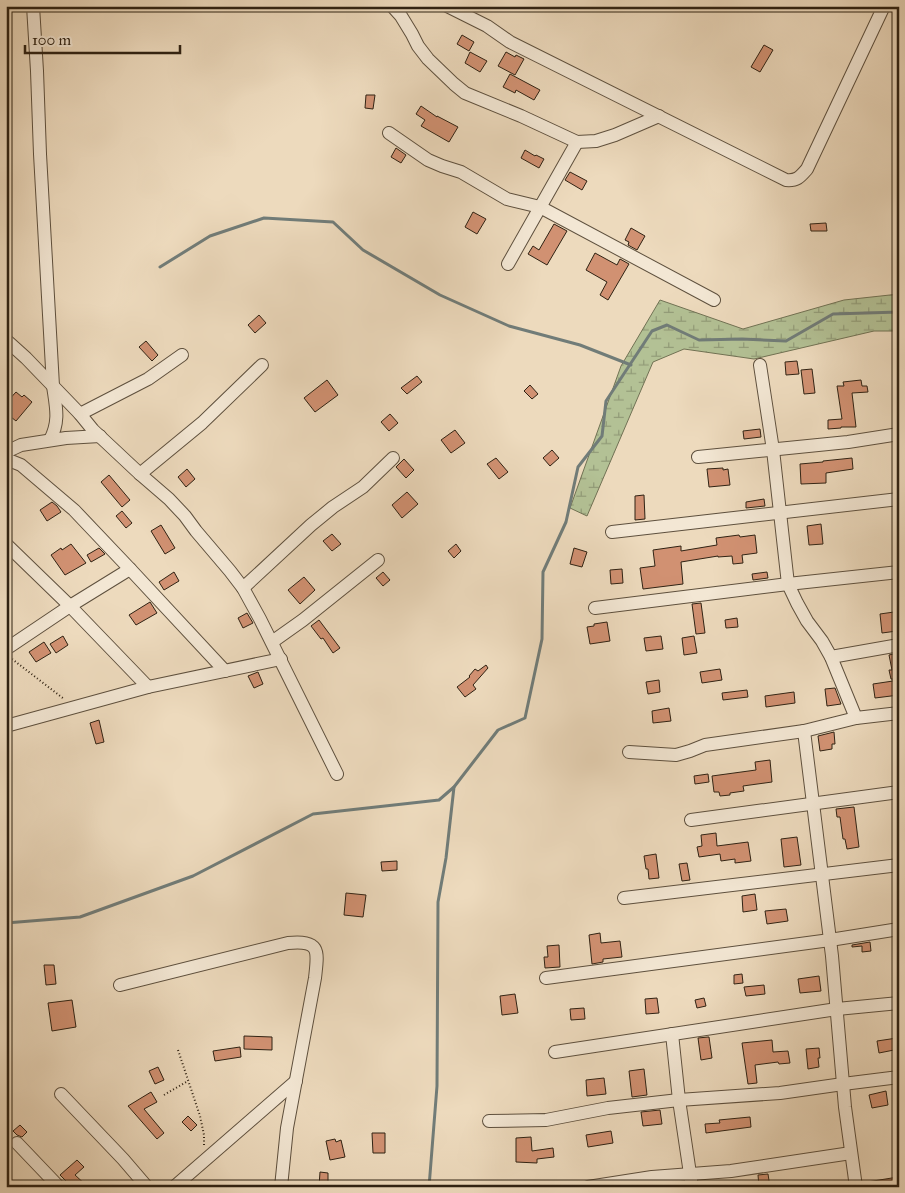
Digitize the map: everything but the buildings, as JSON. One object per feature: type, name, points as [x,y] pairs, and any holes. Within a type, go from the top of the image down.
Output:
[{"type":"street","points":[[33,6],[38,79],[40,154],[54,386],[58,422],[50,440]]},
{"type":"street","points":[[392,6],[401,16],[418,46],[428,59],[465,93],[577,142],[596,141],[615,135],[658,116]]},
{"type":"street","points":[[447,6],[487,26],[510,42],[786,180],[794,181],[807,169],[884,6]]},
{"type":"street","points":[[389,133],[428,160],[461,172],[507,199],[540,207],[714,300]]},
{"type":"street","points":[[508,264],[577,142]]},
{"type":"street","points":[[6,340],[54,386],[100,436],[186,516],[243,588],[281,659],[336,774]]},
{"type":"street","points":[[80,414],[148,379],[182,355]]},
{"type":"street","points":[[140,474],[202,423],[262,365]]},
{"type":"street","points":[[760,365],[773,450],[788,584],[807,621],[831,657],[856,718]]},
{"type":"street","points":[[698,457],[848,442],[899,434]]},
{"type":"street","points":[[6,452],[21,445],[50,440],[100,436]]},
{"type":"street","points":[[243,588],[311,525],[333,507],[363,487],[393,458]]},
{"type":"street","points":[[6,459],[21,465],[74,510],[225,671]]},
{"type":"street","points":[[612,532],[899,500]]},
{"type":"street","points":[[6,544],[70,606],[148,688]]},
{"type":"street","points":[[272,642],[304,620],[378,560]]},
{"type":"street","points":[[6,649],[130,568]]},
{"type":"street","points":[[595,608],[899,572]]},
{"type":"street","points":[[831,657],[899,645]]},
{"type":"street","points":[[6,726],[148,688],[281,659]]},
{"type":"street","points":[[629,752],[676,755],[705,746],[804,731],[856,718],[899,713]]},
{"type":"street","points":[[804,731],[832,956],[843,1084],[856,1187]]},
{"type":"street","points":[[691,820],[899,792]]},
{"type":"street","points":[[624,898],[899,865]]},
{"type":"street","points":[[546,978],[899,929]]},
{"type":"street","points":[[120,985],[288,943],[300,942],[311,945],[316,949],[315,978],[287,1128],[281,1187]]},
{"type":"street","points":[[556,1052],[837,1009],[899,1003]]},
{"type":"street","points":[[672,1034],[679,1100],[691,1181]]},
{"type":"street","points":[[489,1121],[546,1120],[608,1108],[679,1100],[780,1093],[899,1077]]},
{"type":"street","points":[[174,1187],[296,1081]]},
{"type":"street","points":[[61,1094],[147,1187]]},
{"type":"street","points":[[17,1143],[59,1187]]},
{"type":"street","points":[[588,1187],[652,1177],[691,1181],[731,1172],[851,1153]]},
{"type":"path","points":[[6,654],[76,708]]},
{"type":"path","points":[[178,1050],[200,1116],[204,1136],[204,1160]]},
{"type":"path","points":[[164,1095],[188,1081]]},
{"type":"green space","points":[[899,294],[899,331],[874,331],[754,359],[684,349],[653,362],[587,516],[570,508],[621,366],[660,300],[743,329],[844,300]]},
{"type":"waterway","points":[[160,267],[210,236],[264,218],[333,222],[363,250],[440,295],[509,326],[580,345],[631,365]]},
{"type":"waterway","points":[[6,923],[80,917],[193,876],[313,814],[439,800],[454,787],[498,730],[525,718],[542,639],[543,572],[566,522],[578,467],[602,436],[606,401],[652,331],[667,325],[699,340],[786,341],[833,314],[899,312]]},
{"type":"waterway","points":[[429,1187],[437,1086],[438,902],[446,858],[454,787]]}]
